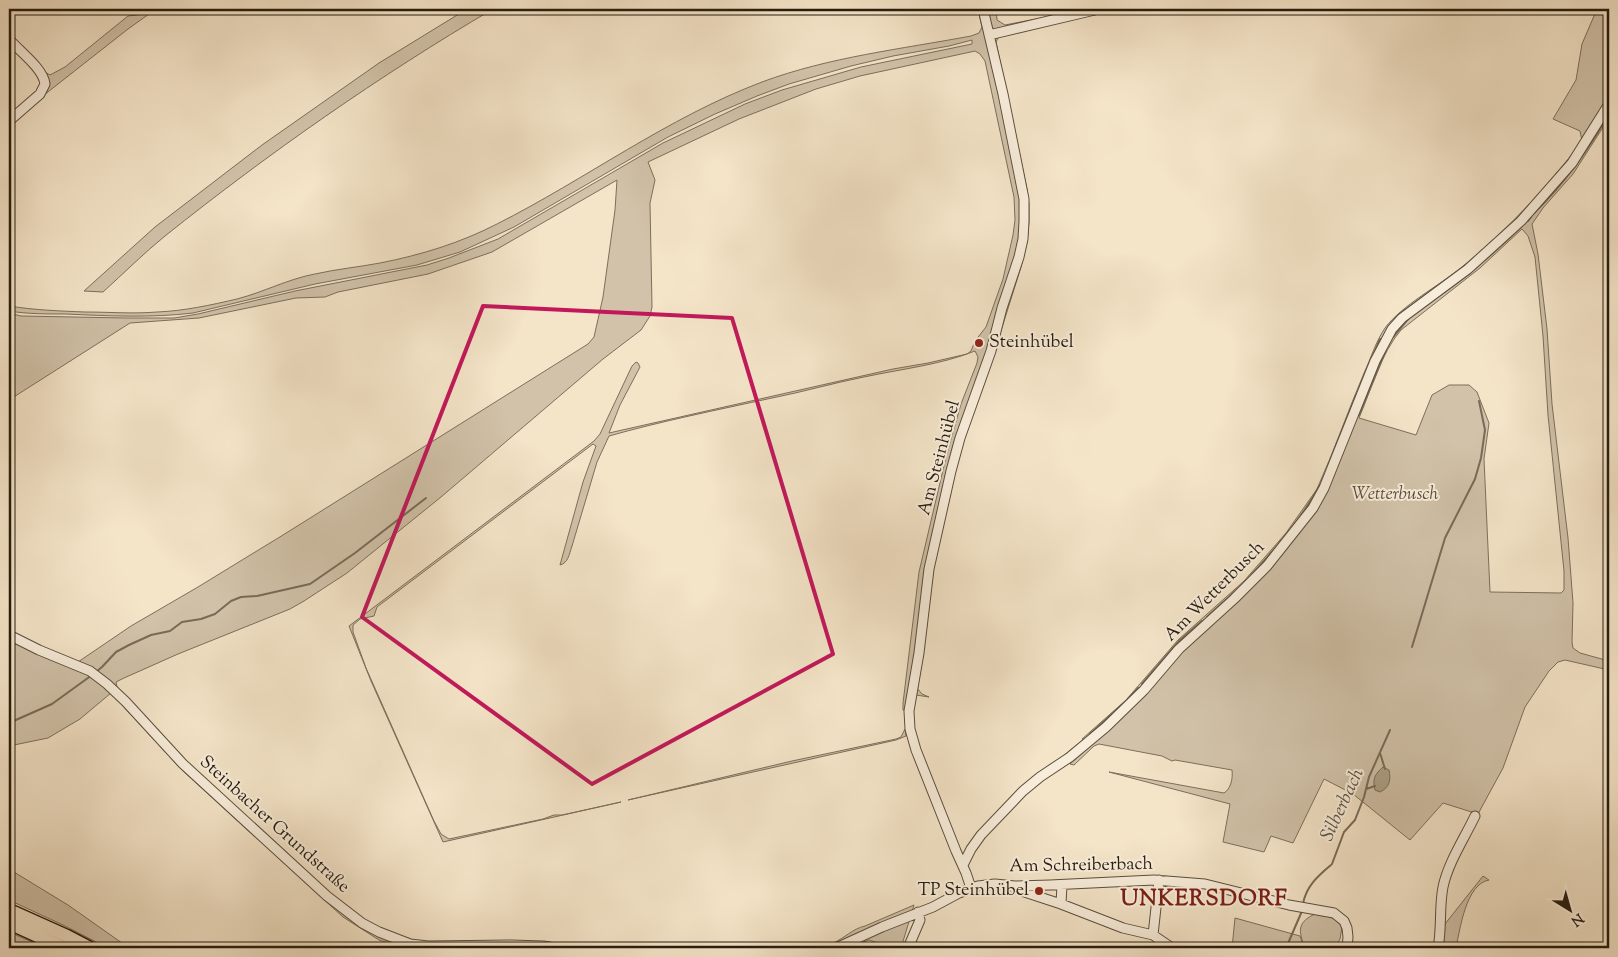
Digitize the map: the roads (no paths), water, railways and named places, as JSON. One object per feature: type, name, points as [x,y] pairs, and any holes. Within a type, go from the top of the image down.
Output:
[{"type":"highway","points":[[9,910],[90,948]]},
{"type":"highway","points":[[9,923],[64,948]]},
{"type":"street","name":"Am Steinhübel","points":[[971,888],[916,750],[910,729],[910,711],[929,569],[951,471],[960,438],[991,351],[1002,308],[1019,257],[1024,221],[1024,199],[1003,94],[982,9]]},
{"type":"street","points":[[989,34],[1099,9]]},
{"type":"street","points":[[9,39],[41,72],[45,84],[40,94],[9,121]]},
{"type":"street","name":"Am Wetterbusch","points":[[963,865],[981,835],[1023,791],[1070,757],[1106,727],[1144,690],[1179,649],[1234,600],[1267,566],[1304,520],[1324,488],[1372,370],[1392,329],[1402,318],[1468,269],[1521,221],[1553,186],[1588,140],[1609,104]]},
{"type":"street","name":"Steinbacher Grundstraße","points":[[9,635],[94,673],[126,702],[197,777],[328,896],[362,923],[410,944],[428,946],[511,945],[555,948]]},
{"type":"street","points":[[1438,948],[1446,874],[1475,816]]},
{"type":"street","points":[[1153,935],[1159,880]]},
{"type":"street","name":"Am Schreiberbach","points":[[836,948],[914,913],[933,907],[971,888],[995,884],[1015,886],[1062,885],[1159,880],[1205,884],[1237,893],[1338,914],[1348,928],[1347,948]]},
{"type":"street","points":[[1062,885],[1062,904]]},
{"type":"street","points":[[1015,886],[1015,888],[1123,928],[1153,935],[1172,948]]},
{"type":"street","points":[[908,948],[920,920],[914,913]]},
{"type":"waterway","points":[[1534,213],[1575,166],[1609,114]]},
{"type":"waterway","points":[[1528,221],[1531,217]]},
{"type":"waterway","points":[[1437,297],[1460,281],[1522,226]]},
{"type":"waterway","points":[[1393,337],[1409,318]]},
{"type":"waterway","points":[[1359,389],[1380,339]]},
{"type":"waterway","points":[[1359,415],[1386,350]]},
{"type":"waterway","points":[[1334,451],[1356,395]]},
{"type":"waterway","points":[[1412,647],[1445,538],[1475,479],[1481,458],[1485,430],[1479,401]]},
{"type":"waterway","points":[[1249,578],[1296,522],[1320,485]]},
{"type":"waterway","points":[[96,672],[116,652],[129,645],[151,635],[170,631],[182,622],[201,619],[215,614],[231,601],[241,597],[257,596],[310,584],[355,553],[426,498]]},
{"type":"waterway","points":[[1207,617],[1240,587]]},
{"type":"waterway","points":[[1142,684],[1180,640],[1202,621]]},
{"type":"waterway","points":[[9,723],[52,704],[92,675]]},
{"type":"waterway","points":[[1128,699],[1138,688]]},
{"type":"waterway","points":[[1090,734],[1123,704]]},
{"type":"waterway","name":"Silberbach","points":[[1332,864],[1344,832],[1355,820],[1369,777],[1390,730]]},
{"type":"waterway","points":[[1064,756],[1085,739]]},
{"type":"waterway","points":[[1380,753],[1385,769]]},
{"type":"waterway","points":[[1366,789],[1375,786]]},
{"type":"waterway","name":"Silberbach","points":[[1303,904],[1307,892],[1317,877],[1331,865]]},
{"type":"waterway","name":"Silberbach","points":[[1286,948],[1302,911]]},
{"type":"place","name":"Steinhübel","points":[[979,343]]},
{"type":"place","name":"TP Steinhübel","points":[[1039,891]]},
{"type":"district","name":"UNKERSDORF","points":[[1204,900]]},
{"type":"park label","name":"Wetterbusch","points":[[1395,495]]}]
